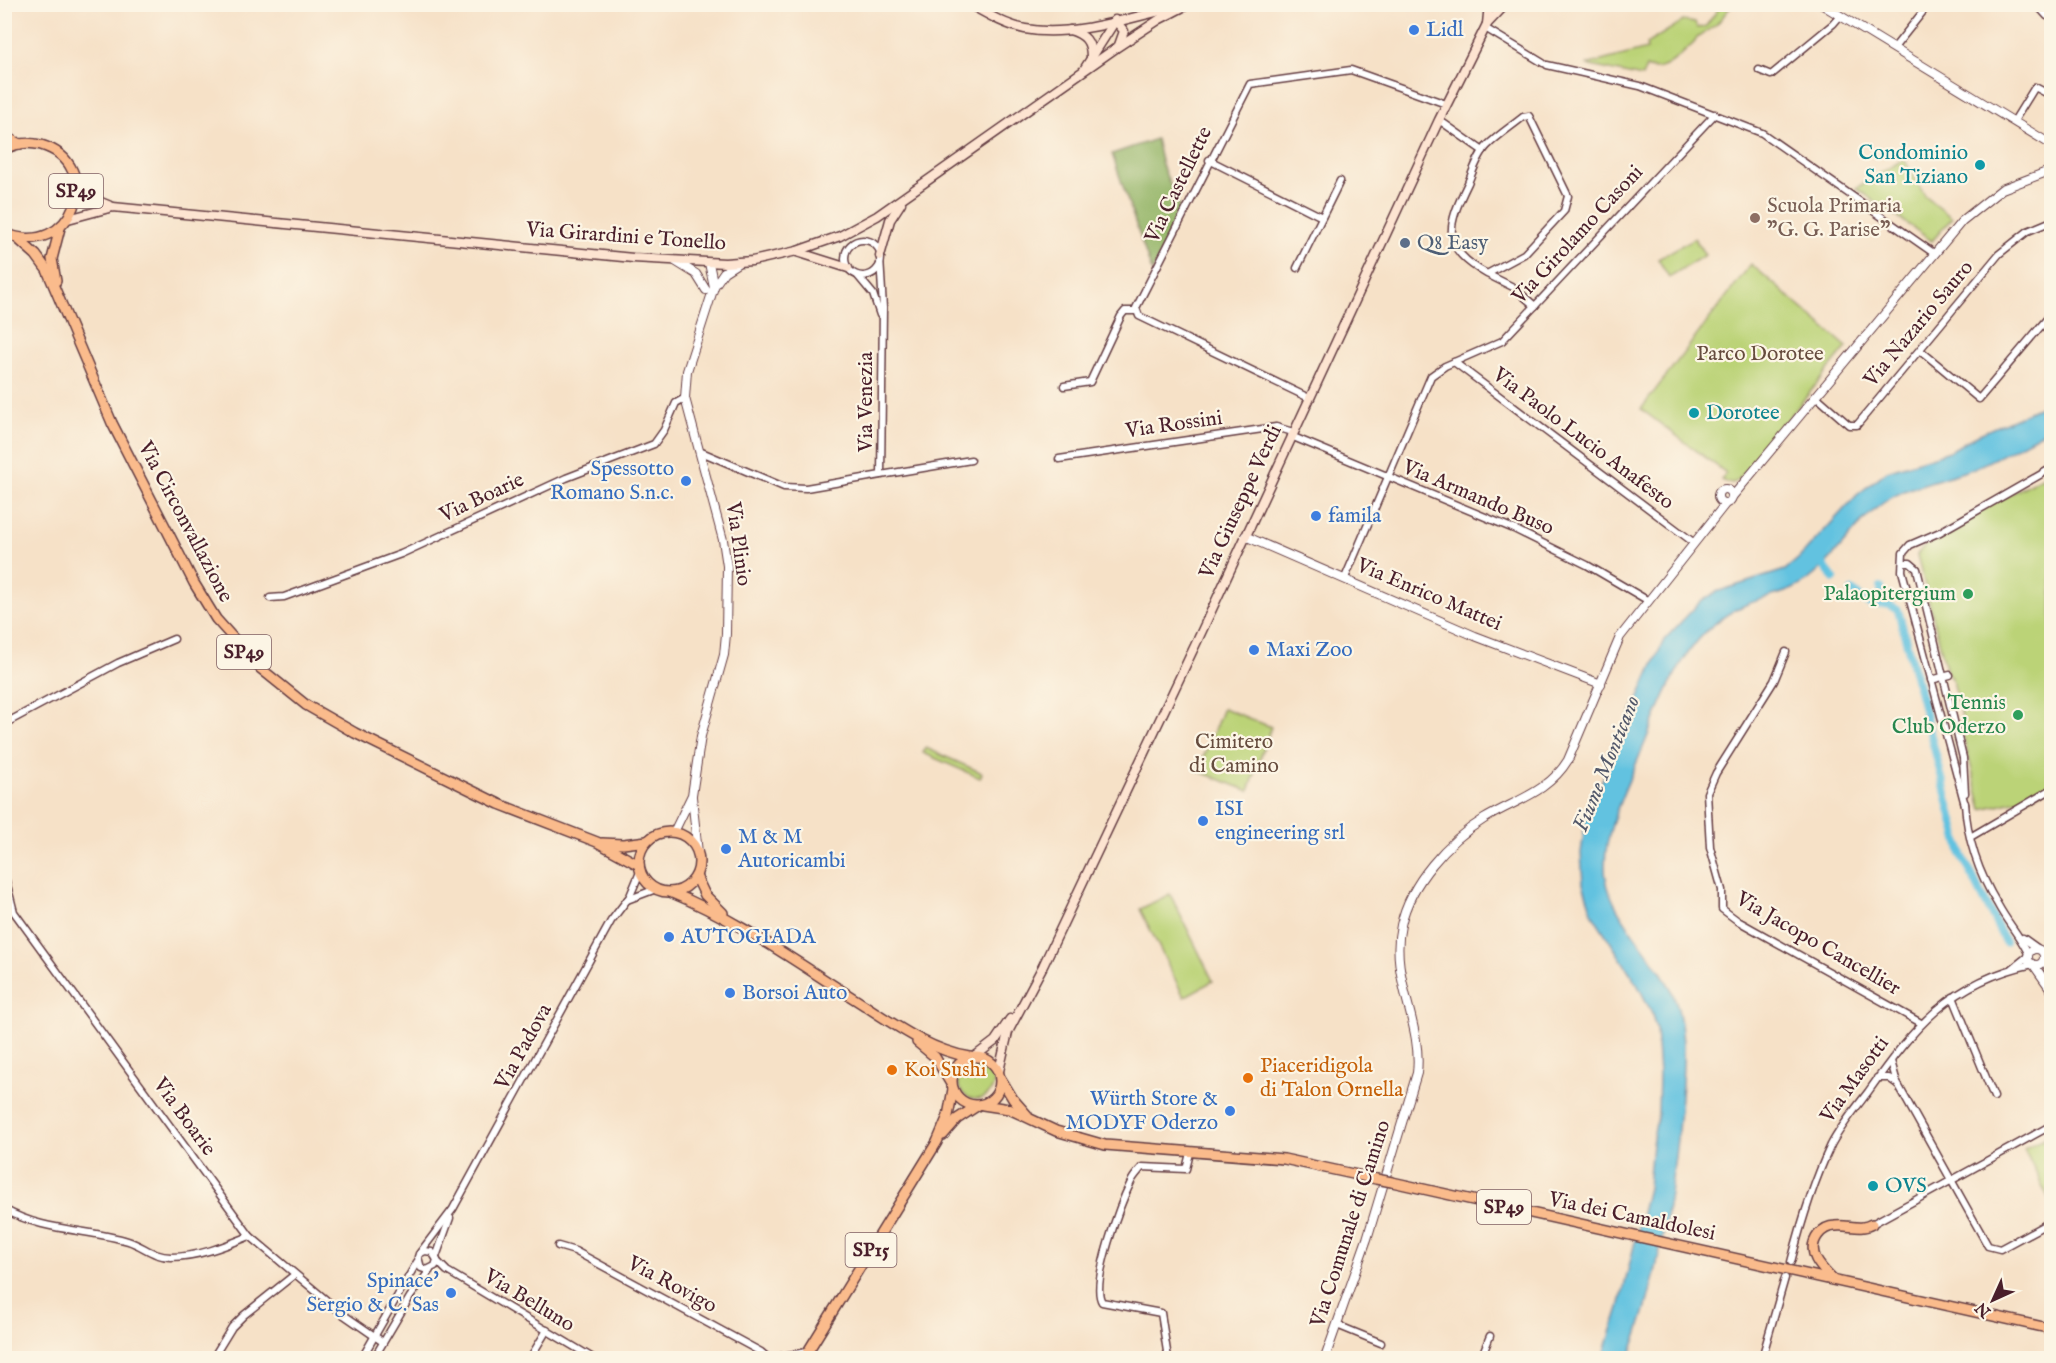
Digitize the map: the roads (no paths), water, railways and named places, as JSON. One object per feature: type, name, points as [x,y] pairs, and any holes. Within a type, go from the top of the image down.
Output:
[{"type":"main road","points":[[969,4],[995,18],[1023,28],[1046,31],[1069,30],[1189,4]]},
{"type":"main road","name":"Via Girardini e Tonello","points":[[76,181],[90,198],[113,207],[675,261],[739,262],[797,251],[840,236],[904,197],[1116,48],[1160,19],[1189,4]]},
{"type":"main road","name":"Via Giuseppe Verdi","points":[[1486,26],[1489,4]]},
{"type":"main road","points":[[1498,4],[1506,5]]},
{"type":"main road","name":"Via Giuseppe Verdi","points":[[1000,1075],[1005,1040],[1048,956],[1446,104],[1486,26],[1506,5]]},
{"type":"main road","points":[[1115,20],[1124,31],[1122,41],[1116,48]]},
{"type":"main road","name":"Via Girardini e Tonello","points":[[1083,71],[1115,20]]},
{"type":"main road","points":[[1069,30],[1082,34],[1088,41],[1091,58]]},
{"type":"main road","name":"SP49","points":[[4,136],[20,144],[35,143],[55,152],[70,167],[76,181],[74,207],[60,228],[39,238],[17,238],[4,232]]},
{"type":"main road","points":[[4,150],[20,144]]},
{"type":"main road","points":[[880,257],[890,220],[904,197]]},
{"type":"main road","name":"Via Girardini e Tonello","points":[[68,219],[113,207]]},
{"type":"main road","name":"Via Circonvallazione","points":[[59,295],[52,259],[60,228]]},
{"type":"main road","name":"Via Circonvallazione","points":[[17,238],[42,261],[59,295],[108,415],[194,583],[216,619],[260,668],[306,705],[355,733],[499,804],[597,842],[640,869]]},
{"type":"main road","points":[[797,251],[848,268]]},
{"type":"main road","points":[[670,892],[680,890],[696,876],[699,867],[698,853],[688,838],[675,832]]},
{"type":"main road","name":"SP49","points":[[647,841],[655,835],[675,832]]},
{"type":"main road","points":[[640,869],[639,856],[647,841]]},
{"type":"main road","name":"Via Circonvallazione","points":[[597,842],[623,844],[647,841]]},
{"type":"main road","name":"SP49","points":[[640,869],[656,889],[670,892],[729,919],[906,1032],[950,1053],[989,1060],[1000,1075]]},
{"type":"main road","name":"SP49","points":[[696,876],[705,895],[729,919]]},
{"type":"main road","name":"Via Giuseppe Verdi","points":[[972,1057],[995,1041],[1028,994]]},
{"type":"main road","name":"SP49","points":[[906,1032],[935,1057],[962,1101],[980,1105]]},
{"type":"main road","points":[[953,1088],[952,1079],[958,1065],[972,1057]]},
{"type":"main road","points":[[980,1105],[995,1098],[1000,1075]]},
{"type":"main road","name":"Via dei Camaldolesi","points":[[1000,1075],[1013,1099],[1029,1117]]},
{"type":"main road","name":"SP15","points":[[806,1355],[937,1142],[948,1116],[953,1088]]},
{"type":"main road","name":"Via dei Camaldolesi","points":[[980,1105],[1009,1109],[1056,1131],[1082,1140],[1190,1153],[1284,1159],[1615,1230],[2052,1329]]},
{"type":"main road","name":"SP15","points":[[937,1142],[957,1119],[980,1105]]},
{"type":"main road","points":[[1833,1280],[1815,1256],[1812,1247],[1816,1238],[1823,1230],[1833,1226],[1857,1228],[1872,1224]]},
{"type":"street","points":[[1821,4],[2052,145]]},
{"type":"street","points":[[1894,48],[1929,4]]},
{"type":"street","points":[[2036,4],[2047,16],[2052,14]]},
{"type":"street","points":[[1760,70],[1771,75],[1840,16]]},
{"type":"street","points":[[1486,26],[1545,64],[1640,86],[1762,133],[1935,254]]},
{"type":"street","name":"Via Castellette","points":[[1136,311],[1209,160],[1250,84],[1351,70],[1446,104]]},
{"type":"street","points":[[2014,121],[2035,87],[2052,96]]},
{"type":"street","name":"Via Girolamo Casoni","points":[[1345,578],[1426,383],[1436,371],[1502,341],[1715,114]]},
{"type":"street","points":[[1487,274],[1524,254],[1564,211],[1568,196],[1529,116],[1523,117],[1483,151],[1453,212],[1450,230],[1459,254],[1466,262],[1487,274],[1513,287],[1535,306]]},
{"type":"street","points":[[1439,120],[1483,151]]},
{"type":"street","points":[[1209,160],[1322,217]]},
{"type":"street","name":"Via Comunale di Camino","points":[[1325,1359],[1365,1245],[1417,1073],[1419,1056],[1417,1042],[1399,974],[1400,926],[1406,908],[1430,869],[1463,834],[1484,819],[1542,789],[1558,775],[1568,760],[1620,637],[1727,498],[1743,484],[1817,397],[1962,221],[1986,200],[2010,184],[2052,170]]},
{"type":"street","points":[[1297,268],[1340,181]]},
{"type":"street","name":"Via Nazario Sauro","points":[[1817,397],[1849,425],[1857,425],[1999,254],[2028,231],[2052,221]]},
{"type":"street","points":[[856,242],[872,243],[880,257],[878,267],[872,273],[858,276],[848,268],[846,253],[856,242]]},
{"type":"street","name":"Via Venezia","points":[[699,451],[784,488],[806,488],[881,475],[880,257]]},
{"type":"street","points":[[675,261],[696,274],[710,289],[724,273],[739,262]]},
{"type":"street","name":"Via Plinio","points":[[698,853],[692,795],[701,736],[724,655],[727,611],[727,566],[723,540],[685,398],[687,371],[709,301],[710,289],[705,274],[709,263]]},
{"type":"street","name":"Via Venezia","points":[[858,276],[873,294],[881,318]]},
{"type":"street","points":[[1064,386],[1090,382],[1121,316],[1125,311],[1136,311],[1139,316],[1309,398]]},
{"type":"street","points":[[1920,350],[1979,399],[2052,313]]},
{"type":"street","name":"Via Paolo Lucio Anafesto","points":[[1454,362],[1693,542]]},
{"type":"street","name":"Via Boarie","points":[[270,598],[284,597],[401,554],[566,478],[654,444],[664,430],[676,403],[685,398]]},
{"type":"street","name":"Via Rossini","points":[[1059,459],[1276,427],[1292,434]]},
{"type":"street","name":"Via Armando Buso","points":[[1292,434],[1387,477],[1524,534],[1587,565],[1647,600]]},
{"type":"street","points":[[881,475],[971,460]]},
{"type":"street","points":[[1965,805],[1902,572],[1903,553],[1910,545],[1940,532],[2052,468]]},
{"type":"street","name":"Via Enrico Mattei","points":[[1245,536],[1475,636],[1600,684]]},
{"type":"street","points":[[1904,563],[1910,563],[1917,569],[1947,676],[1962,756],[1967,825],[1972,836],[1971,843],[1978,865],[1996,903],[2018,934],[2033,964],[2052,992]]},
{"type":"street","points":[[4,724],[118,663],[174,639]]},
{"type":"street","name":"Via Jacopo Cancellier","points":[[1786,652],[1774,681],[1716,773],[1707,793],[1710,848],[1722,890],[1722,909],[1762,935],[1921,1023]]},
{"type":"street","points":[[1931,680],[1947,676]]},
{"type":"street","points":[[1951,753],[1962,756]]},
{"type":"street","points":[[1972,836],[2052,789]]},
{"type":"street","name":"Via Plinio","points":[[675,832],[692,795]]},
{"type":"street","name":"Via Padova","points":[[453,1209],[611,921],[635,887],[640,869]]},
{"type":"street","name":"Via Boarie","points":[[4,873],[14,912],[250,1236],[294,1275],[383,1342]]},
{"type":"street","points":[[624,902],[656,889]]},
{"type":"street","points":[[2018,934],[2049,954]]},
{"type":"street","points":[[2028,954],[2039,949]]},
{"type":"street","name":"Via Masotti","points":[[2010,970],[2028,954]]},
{"type":"street","points":[[2033,964],[2041,963],[2049,954]]},
{"type":"street","points":[[2049,954],[2052,976]]},
{"type":"street","name":"Via Masotti","points":[[1791,1262],[1829,1151],[1877,1078],[1921,1023],[1953,997],[2010,970],[2033,964]]},
{"type":"street","points":[[1953,997],[1994,1096]]},
{"type":"street","points":[[1892,1060],[1891,1068],[1897,1083],[1991,1249],[2000,1249],[2051,1224]]},
{"type":"street","points":[[1877,1078],[1888,1078],[1897,1083]]},
{"type":"street","points":[[1872,1224],[2052,1125]]},
{"type":"street","points":[[1168,1359],[1161,1313],[1102,1302],[1098,1296],[1099,1285],[1107,1250],[1131,1181],[1142,1167],[1186,1169],[1190,1153]]},
{"type":"street","points":[[4,1209],[22,1220],[131,1242],[151,1254],[168,1257],[219,1248],[250,1236]]},
{"type":"street","points":[[363,1359],[417,1262],[419,1254],[453,1209]]},
{"type":"street","points":[[374,1359],[410,1297],[431,1269],[453,1209]]},
{"type":"street","name":"Via Rovigo","points":[[558,1246],[575,1251],[770,1359],[806,1355]]},
{"type":"street","points":[[419,1254],[428,1251],[447,1271]]},
{"type":"street","points":[[417,1262],[421,1268],[447,1271]]},
{"type":"street","name":"Via Belluno","points":[[447,1271],[593,1359]]},
{"type":"street","points":[[213,1359],[232,1328],[244,1315],[294,1275]]},
{"type":"street","points":[[1762,1359],[1785,1278]]},
{"type":"street","points":[[1337,1325],[1381,1343]]},
{"type":"street","points":[[530,1359],[547,1330]]},
{"type":"street","points":[[1481,1359],[1490,1336]]},
{"type":"water","points":[[2051,402],[2051,428],[1976,467],[1892,497],[1873,511],[1831,558],[1804,583],[1788,591],[1743,606],[1721,618],[1703,634],[1688,653],[1665,695],[1619,804],[1609,835],[1605,864],[1610,894],[1617,909],[1660,970],[1676,1002],[1683,1046],[1679,1120],[1662,1241],[1639,1329],[1629,1358],[1603,1358],[1619,1308],[1648,1188],[1652,1144],[1658,1113],[1659,1074],[1656,1028],[1651,1011],[1636,982],[1593,915],[1583,884],[1581,853],[1586,817],[1664,640],[1699,603],[1716,592],[1785,570],[1857,495],[1887,471],[1950,451],[1975,436]]},
{"type":"waterway","points":[[1818,558],[1834,579]]},
{"type":"waterway","points":[[1881,588],[1882,604]]},
{"type":"waterway","points":[[1852,591],[1871,605],[1886,604],[1898,610],[1962,855],[2005,942]]},
{"type":"place","name":"Lidl","points":[[1414,30]]},
{"type":"place","name":"Condominio San Tiziano","points":[[1980,165]]},
{"type":"place","name":"Scuola Primaria \"G. G. Parise\"","points":[[1755,218]]},
{"type":"place","name":"Q8 Easy","points":[[1405,243]]},
{"type":"place","name":"Dorotee","points":[[1694,413]]},
{"type":"place","name":"Spessotto Romano S.n.c.","points":[[686,481]]},
{"type":"place","name":"famila","points":[[1316,516]]},
{"type":"place","name":"Palaopitergium","points":[[1968,594]]},
{"type":"place","name":"Maxi Zoo","points":[[1254,650]]},
{"type":"place","name":"Tennis Club Oderzo","points":[[2018,715]]},
{"type":"place","name":"ISI engineering srl","points":[[1203,821]]},
{"type":"place","name":"M & M Autoricambi","points":[[726,849]]},
{"type":"place","name":"AUTOGIADA","points":[[669,937]]},
{"type":"place","name":"Borsoi Auto","points":[[730,993]]},
{"type":"place","name":"Koi Sushi","points":[[892,1070]]},
{"type":"place","name":"Piaceridigola di Talon Ornella","points":[[1248,1078]]},
{"type":"place","name":"Würth Store & MODYF Oderzo","points":[[1230,1111]]},
{"type":"place","name":"OVS","points":[[1873,1186]]},
{"type":"place","name":"Spinace' Sergio & C. Sas","points":[[451,1293]]},
{"type":"park label","name":"Parco Dorotee","points":[[1760,354]]},
{"type":"park label","name":"Cimitero di Camino","points":[[1234,754]]},
{"type":"water label","name":"Fiume Monticano","points":[[1607,764]]}]
